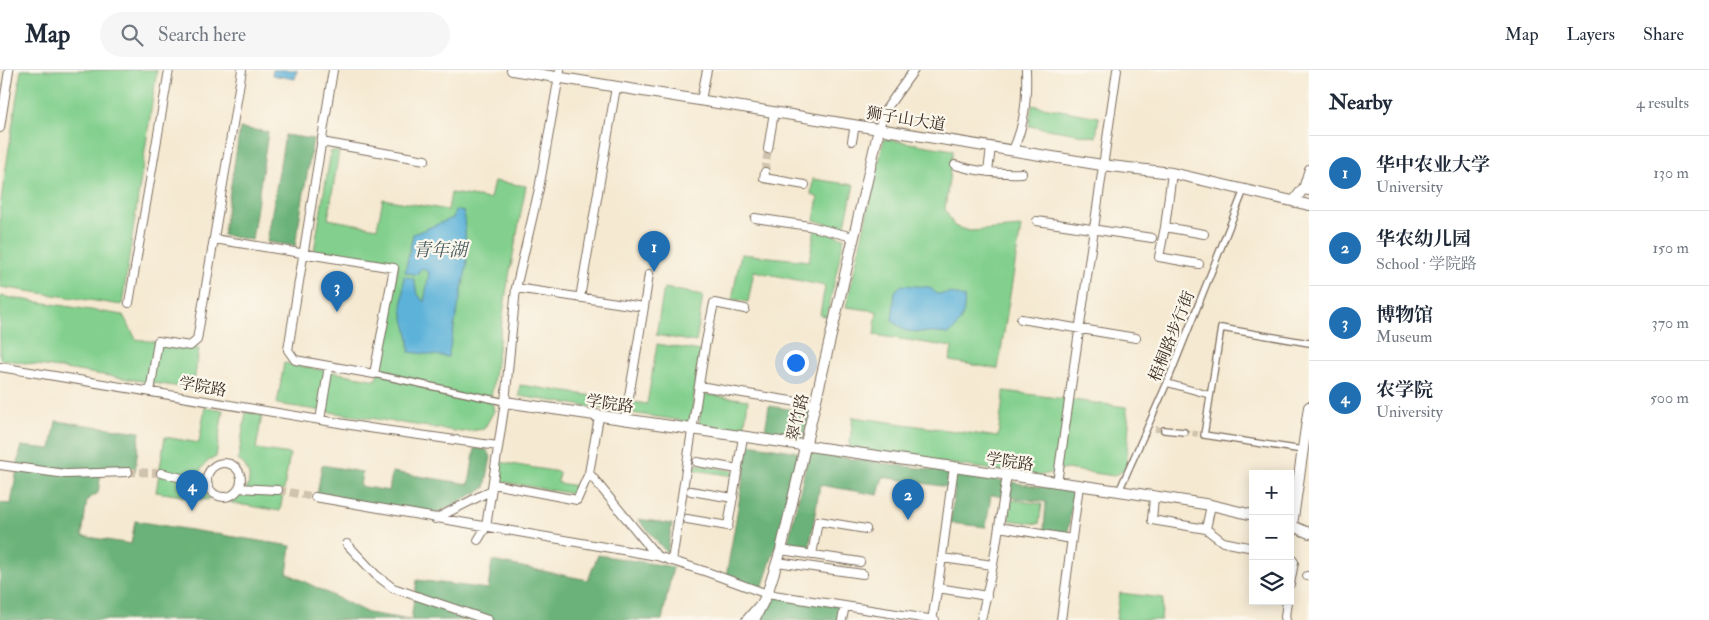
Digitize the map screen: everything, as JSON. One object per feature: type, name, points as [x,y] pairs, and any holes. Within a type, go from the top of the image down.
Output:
[{"type":"street","points":[[0,128],[9,70]]},
{"type":"street","points":[[129,303],[169,70]]},
{"type":"street","points":[[150,392],[158,341],[190,346],[197,340],[242,70]]},
{"type":"street","points":[[333,70],[288,350],[295,360],[374,374],[505,402]]},
{"type":"street","name":"狮子山大道","points":[[512,70],[559,74],[616,87],[1102,165],[1172,173],[1309,205]]},
{"type":"street","points":[[702,100],[707,70]]},
{"type":"street","points":[[879,129],[884,112],[914,70]]},
{"type":"street","points":[[1013,150],[1019,136],[1026,101],[1026,70]]},
{"type":"street","points":[[1057,483],[1117,70]]},
{"type":"street","points":[[478,540],[486,527],[505,402],[516,288],[539,189],[559,74]]},
{"type":"street","points":[[580,298],[616,87]]},
{"type":"street","points":[[768,150],[774,112]]},
{"type":"street","points":[[852,141],[855,125]]},
{"type":"street","name":"翠竹路","points":[[754,620],[767,594],[781,550],[879,129]]},
{"type":"street","points":[[321,142],[425,160]]},
{"type":"street","points":[[988,172],[991,147]]},
{"type":"street","points":[[956,166],[974,171],[1022,173]]},
{"type":"street","points":[[1294,201],[1306,189],[1309,169]]},
{"type":"street","points":[[765,172],[764,178],[805,185]]},
{"type":"street","points":[[1172,173],[1159,258],[1199,264]]},
{"type":"street","name":"梧桐路步行街","points":[[1119,491],[1167,383],[1244,190]]},
{"type":"street","points":[[755,218],[809,226],[853,237]]},
{"type":"street","points":[[1037,220],[1152,238]]},
{"type":"street","points":[[1165,227],[1204,234]]},
{"type":"street","points":[[214,239],[394,268],[374,374]]},
{"type":"street","points":[[625,420],[649,274]]},
{"type":"street","points":[[516,288],[644,308]]},
{"type":"street","points":[[672,561],[714,303],[745,309]]},
{"type":"street","points":[[1021,319],[1136,338]]},
{"type":"street","points":[[1303,450],[1201,435],[1222,328],[1309,343]]},
{"type":"street","points":[[320,420],[329,366]]},
{"type":"street","name":"学院路","points":[[0,367],[320,420],[498,446]]},
{"type":"street","points":[[1167,383],[1210,395]]},
{"type":"street","points":[[699,386],[816,405]]},
{"type":"street","name":"学院路","points":[[505,402],[1119,491],[1154,498],[1211,505],[1249,514]]},
{"type":"street","points":[[1293,515],[1309,407]]},
{"type":"street","points":[[435,519],[492,488],[577,500],[589,473],[599,417]]},
{"type":"street","points":[[1147,428],[1155,429]]},
{"type":"street","points":[[1164,430],[1184,432]]},
{"type":"street","points":[[686,519],[728,526],[744,438]]},
{"type":"street","points":[[0,456],[4,466],[66,474],[128,472]]},
{"type":"street","points":[[697,462],[738,468]]},
{"type":"street","points":[[232,464],[241,477],[239,488],[225,497],[214,494],[207,484],[208,473],[215,465],[232,464]]},
{"type":"street","points":[[315,497],[657,556],[767,594],[934,620],[945,520],[954,468]]},
{"type":"street","points":[[161,473],[207,484]]},
{"type":"street","points":[[589,473],[657,556]]},
{"type":"street","points":[[980,620],[993,565],[1007,476]]},
{"type":"street","points":[[1062,620],[1079,486]]},
{"type":"street","points":[[239,488],[278,490]]},
{"type":"street","points":[[692,491],[733,498]]},
{"type":"street","points":[[1154,498],[1152,520],[1206,529],[1223,542],[1249,547]]},
{"type":"street","points":[[1206,529],[1211,505]]},
{"type":"street","points":[[812,555],[818,521],[866,529]]},
{"type":"street","points":[[1294,526],[1309,532]]},
{"type":"street","points":[[1000,527],[1072,539]]},
{"type":"street","points":[[348,544],[376,575],[393,588],[488,620]]},
{"type":"street","points":[[781,550],[860,562]]},
{"type":"street","points":[[942,558],[993,565]]},
{"type":"street","points":[[777,562],[863,574]]},
{"type":"street","points":[[938,588],[987,596]]},
{"type":"street","points":[[746,620],[767,594]]},
{"type":"street","points":[[1286,605],[1284,617],[1286,620]]},
{"type":"street","points":[[842,620],[845,606]]},
{"type":"green space","points":[[21,70],[157,70],[122,305],[0,287],[0,207]]},
{"type":"green space","points":[[1032,105],[1099,117],[1096,137],[1029,126]]},
{"type":"green space","points":[[240,128],[268,132],[252,240],[223,235]]},
{"type":"green space","points":[[285,135],[313,139],[295,246],[267,242]]},
{"type":"green space","points":[[884,139],[953,150],[945,209],[954,226],[970,231],[1021,227],[998,369],[950,361],[952,347],[874,335],[877,311],[846,307]]},
{"type":"green space","points":[[331,151],[339,152],[328,219],[377,228],[383,199],[448,210],[451,193],[490,199],[494,181],[526,186],[507,287],[491,398],[494,411],[484,429],[462,432],[277,404],[284,363],[376,380],[398,266],[314,251]]},
{"type":"green space","points":[[813,179],[854,185],[844,229],[814,220],[818,198],[811,194]]},
{"type":"green space","points":[[815,229],[844,238],[827,316],[820,315],[825,286],[754,271],[748,302],[732,299],[741,254],[809,261]]},
{"type":"green space","points":[[664,288],[703,295],[696,342],[656,335]]},
{"type":"green space","points":[[0,296],[123,315],[136,339],[199,349],[193,389],[0,359]]},
{"type":"green space","points":[[657,344],[701,351],[690,422],[519,396],[520,385],[647,404]]},
{"type":"green space","points":[[1004,391],[1126,407],[1129,424],[1126,469],[1114,476],[1066,469],[1039,476],[849,450],[853,417],[998,437]]},
{"type":"green space","points":[[703,394],[748,400],[744,431],[699,424]]},
{"type":"green space","points":[[769,406],[810,412],[802,443],[764,437]]},
{"type":"green space","points":[[205,407],[223,410],[216,457],[205,464],[199,475],[201,486],[209,497],[208,500],[156,492],[165,437],[199,443]]},
{"type":"green space","points":[[246,412],[262,415],[256,449],[290,454],[280,511],[231,503],[232,500],[243,493],[249,482],[247,470],[238,460]]},
{"type":"green space","points":[[56,421],[140,432],[135,471],[102,467],[98,493],[87,500],[82,536],[131,544],[135,521],[291,546],[287,573],[368,613],[410,620],[0,620],[0,503],[11,504],[21,446],[51,449]]},
{"type":"green space","points":[[749,444],[799,452],[776,545],[762,588],[726,577]]},
{"type":"green space","points":[[475,448],[487,450],[491,457],[485,488],[435,514],[317,495],[322,465],[362,472],[360,486],[389,491],[392,472],[469,484]]},
{"type":"green space","points":[[809,453],[1073,492],[1068,534],[1044,530],[1046,502],[991,495],[986,527],[950,523],[955,488],[883,477],[878,495],[820,485],[809,549],[787,546]]},
{"type":"green space","points":[[499,462],[559,472],[558,483],[578,486],[573,494],[498,481]]},
{"type":"green space","points":[[696,464],[733,471],[733,476],[695,470]]},
{"type":"green space","points":[[1012,500],[1042,504],[1039,524],[1009,520]]},
{"type":"green space","points":[[638,519],[672,524],[667,553]]},
{"type":"green space","points":[[598,555],[673,567],[662,620],[411,620],[417,580],[488,589],[492,561],[588,580]]},
{"type":"green space","points":[[1120,593],[1163,598],[1161,620],[1116,620]]},
{"type":"green space","points":[[775,596],[840,606],[837,620],[760,620]]},
{"type":"water","points":[[273,70],[297,70],[295,79],[272,75]]},
{"type":"water","name":"青年湖","points":[[455,210],[464,212],[467,265],[448,357],[409,352],[409,339],[402,310],[404,276],[414,279],[417,293],[424,302],[429,273],[422,268],[416,275],[405,272],[413,234],[453,218]]},
{"type":"water","points":[[902,285],[929,287],[937,294],[951,293],[964,297],[963,312],[957,327],[949,334],[906,331],[892,321],[895,291]]},
{"type":"tunnel","points":[[765,172],[768,149]]},
{"type":"tunnel","points":[[1155,429],[1164,430]]},
{"type":"tunnel","points":[[1184,432],[1198,434]]},
{"type":"tunnel","points":[[128,472],[161,473]]},
{"type":"tunnel","points":[[278,490],[315,497]]},
{"type":"place","name":"华中农业大学","points":[[654,272]]},
{"type":"place","name":"博物馆","points":[[337,312]]},
{"type":"place","name":"农学院","points":[[192,511]]},
{"type":"place","name":"华农幼儿园","points":[[908,520]]}]
